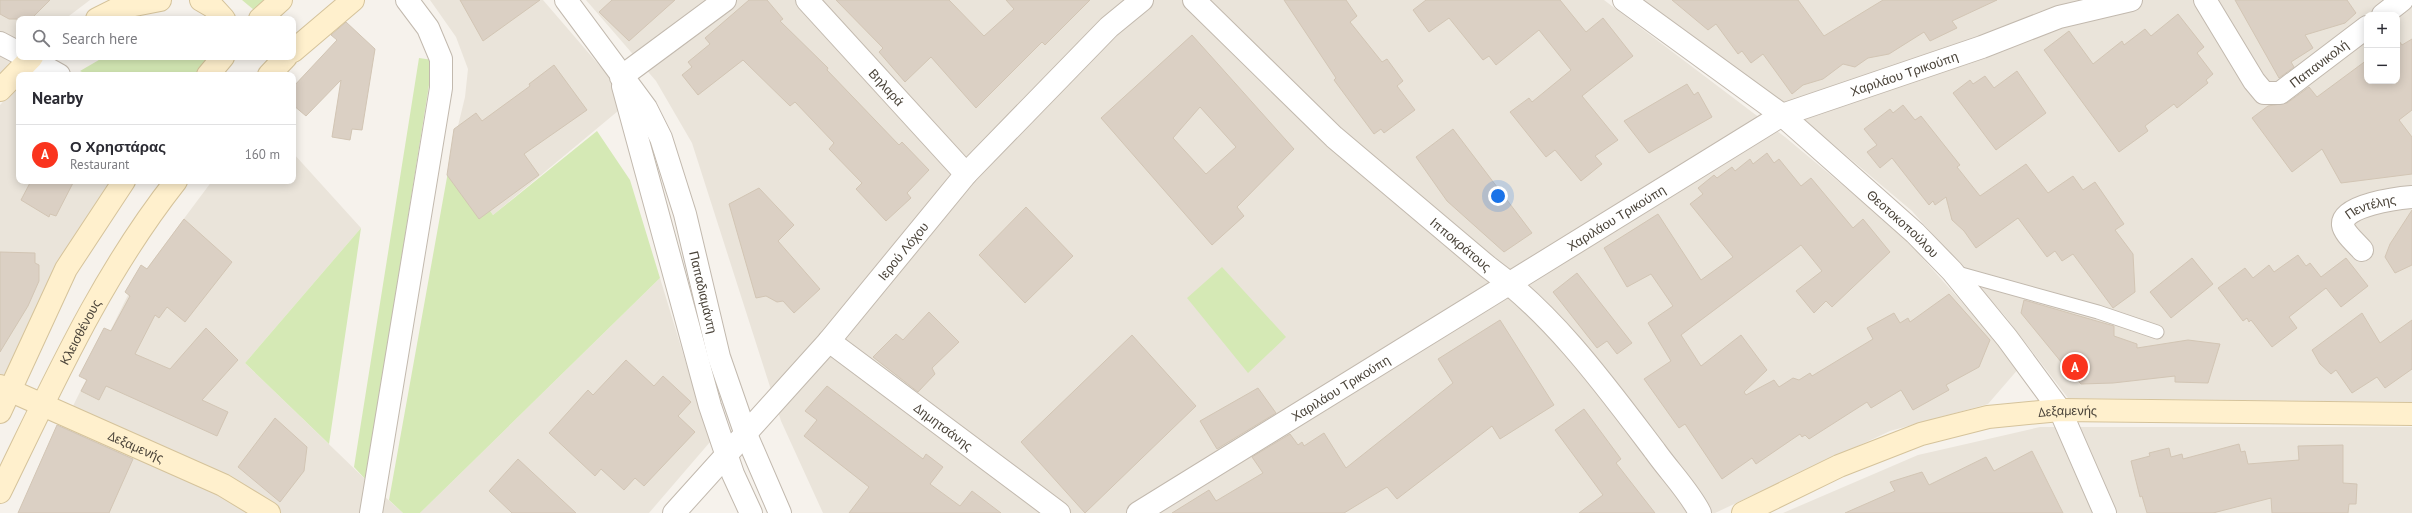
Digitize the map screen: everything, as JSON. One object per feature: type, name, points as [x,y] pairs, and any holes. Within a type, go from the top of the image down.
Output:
[{"type":"main road","points":[[101,16],[122,3],[160,0]]},
{"type":"main road","points":[[201,0],[212,7],[221,16]]},
{"type":"main road","points":[[263,16],[281,0]]},
{"type":"main road","points":[[296,48],[353,0]]},
{"type":"main road","points":[[0,90],[24,60]]},
{"type":"main road","points":[[211,72],[221,60]]},
{"type":"main road","points":[[272,72],[282,60]]},
{"type":"main road","points":[[0,412],[5,388],[66,269],[122,184]]},
{"type":"main road","name":"Κλεισθένους","points":[[0,492],[92,307],[119,260],[174,184]]},
{"type":"main road","name":"Δεξαμενής","points":[[5,388],[44,404],[223,485],[269,513]]},
{"type":"main road","name":"Δεξαμενής","points":[[1743,513],[1839,466],[1921,434],[1988,417],[2060,410],[2412,414]]},
{"type":"street","points":[[370,513],[441,88],[441,59],[428,28],[407,0]]},
{"type":"street","name":"Παπαδιαμάντη","points":[[566,0],[621,77],[646,108],[662,138],[674,172],[719,357],[745,432],[780,513]]},
{"type":"street","points":[[621,77],[726,0]]},
{"type":"street","name":"Βηλαρά","points":[[807,0],[966,174]]},
{"type":"street","name":"Ιερού Λόχου","points":[[674,513],[725,453],[829,341],[966,174],[1109,27],[1142,0]]},
{"type":"street","name":"Ιπποκράτους","points":[[1194,0],[1334,136],[1488,267],[1509,283],[1557,329],[1607,387],[1700,513]]},
{"type":"street","name":"Θεοτοκοπούλου","points":[[1624,0],[1782,115],[1915,233],[1952,271],[2007,338],[2060,410],[2105,513]]},
{"type":"street","name":"Χαριλάου Τρικούπη","points":[[1138,513],[1782,115],[1982,47],[2059,17],[2131,0]]},
{"type":"street","name":"Παπανικολή","points":[[2205,0],[2254,81],[2264,93],[2269,94],[2280,93],[2364,30]]},
{"type":"street","points":[[2387,12],[2402,0]]},
{"type":"street","points":[[0,43],[16,51]]},
{"type":"street","points":[[34,60],[54,72]]},
{"type":"street","name":"Παπαδιαμάντη","points":[[621,77],[697,358],[725,453],[751,513]]},
{"type":"street","name":"Πεντέλης","points":[[2362,250],[2346,232],[2343,224],[2345,218],[2356,210],[2381,200],[2412,197]]},
{"type":"street","name":"Δημητσάνης","points":[[829,341],[1059,513]]},
{"type":"lane","points":[[1952,271],[2098,312],[2157,332]]},
{"type":"shaded area","points":[[0,0],[90,0],[69,16],[16,16],[16,59],[0,76]]},
{"type":"shaded area","points":[[430,0],[543,0],[630,101],[493,215],[451,155],[465,97],[468,69],[456,37]]},
{"type":"shaded area","points":[[586,0],[1604,0],[1785,137],[1899,232],[2020,367],[1988,404],[1890,431],[1715,513],[823,513],[781,421],[692,143],[656,81]]},
{"type":"shaded area","points":[[1641,0],[2412,0],[2412,402],[2068,398],[2005,316],[1912,211],[1809,124]]},
{"type":"shaded area","points":[[16,88],[16,184],[113,184],[5,381],[0,379],[0,105]]},
{"type":"shaded area","points":[[296,156],[361,228],[245,363],[366,480],[403,513],[20,513],[130,291],[210,184],[296,184]]},
{"type":"shaded area","points":[[660,278],[710,442],[649,513],[420,513]]},
{"type":"shaded area","points":[[2040,427],[2412,427],[2412,513],[1783,513],[1918,455]]},
{"type":"green space","points":[[242,0],[265,0],[254,10]]},
{"type":"green space","points":[[419,58],[433,60],[366,480],[354,467]]},
{"type":"green space","points":[[99,60],[211,60],[201,72],[80,71]]},
{"type":"green space","points":[[597,131],[630,180],[660,278],[420,513],[403,513],[389,500],[451,155],[493,215]]},
{"type":"green space","points":[[361,228],[329,444],[245,363]]},
{"type":"green space","points":[[1222,267],[1286,337],[1248,373],[1187,298]]},
{"type":"building","points":[[0,0],[50,0],[34,16],[16,16],[16,19],[9,19],[0,14]]},
{"type":"building","points":[[460,0],[540,0],[483,41]]},
{"type":"building","points":[[612,0],[675,0],[629,41],[599,12]]},
{"type":"building","points":[[749,0],[767,0],[783,19],[780,21],[828,68],[827,70],[899,145],[902,142],[929,170],[907,193],[911,198],[886,221],[856,189],[862,183],[829,149],[834,143],[795,102],[790,106],[743,60],[698,95],[682,75],[692,67],[688,62],[710,44],[705,38]]},
{"type":"building","points":[[836,0],[949,0],[984,36],[1014,9],[1006,0],[1090,0],[1045,45],[1042,42],[976,108],[931,57],[905,82],[879,52],[883,48]]},
{"type":"building","points":[[1284,0],[1346,0],[1357,16],[1350,22],[1382,62],[1387,59],[1403,81],[1397,86],[1415,110],[1384,133],[1381,129],[1374,134],[1334,80],[1336,78]]},
{"type":"building","points":[[1426,0],[1560,0],[1586,32],[1603,18],[1633,56],[1582,96],[1618,140],[1595,156],[1602,164],[1581,181],[1555,150],[1546,157],[1510,112],[1529,98],[1532,102],[1571,70],[1539,30],[1496,65],[1489,56],[1483,60],[1449,18],[1429,32],[1413,10]]},
{"type":"building","points":[[1672,0],[1798,0],[1824,36],[1883,0],[1997,0],[1952,21],[1957,28],[1930,41],[1924,32],[1889,54],[1868,58],[1855,67],[1843,64],[1823,79],[1803,85],[1792,94],[1763,54],[1751,63],[1742,51],[1738,54],[1716,24],[1708,30]]},
{"type":"building","points":[[2235,0],[2347,0],[2356,13],[2345,23],[2305,35],[2313,48],[2291,62],[2294,67],[2279,78]]},
{"type":"building","points":[[2178,14],[2204,47],[2197,53],[2213,74],[2206,80],[2208,83],[2177,108],[2174,104],[2145,126],[2148,131],[2119,152],[2044,50],[2069,31],[2093,64],[2122,41],[2124,45],[2145,29],[2151,36]]},
{"type":"building","points":[[346,22],[375,49],[362,130],[352,129],[350,140],[332,137],[341,80],[306,116],[296,108],[296,84],[337,40],[331,35]]},
{"type":"building","points":[[1192,35],[1294,149],[1237,207],[1244,216],[1212,245],[1101,118]],"holes":[[[1200,107],[1236,147],[1206,174],[1173,138]]]},
{"type":"building","points":[[2412,39],[2412,110],[2399,120],[2412,137],[2412,174],[2341,183],[2322,149],[2292,172],[2252,118],[2268,106],[2287,103],[2309,87],[2317,97],[2364,62],[2364,84],[2400,84],[2400,42],[2402,45]]},
{"type":"building","points":[[554,65],[587,110],[524,154],[539,175],[479,219],[447,175],[454,129],[476,113],[482,121],[530,86],[529,84]]},
{"type":"building","points":[[2017,71],[2046,113],[1996,150],[1953,93],[1970,80],[1973,84],[1985,76],[1994,88]]},
{"type":"building","points":[[1687,84],[1694,95],[1698,92],[1712,117],[1649,153],[1624,121]]},
{"type":"building","points":[[1903,105],[1915,120],[1921,116],[1960,165],[1957,167],[1980,196],[2026,164],[2048,193],[2073,176],[2083,190],[2095,182],[2124,224],[2115,230],[2133,254],[2135,292],[2113,308],[2073,254],[2062,261],[2055,251],[2047,257],[2018,218],[1976,248],[1964,231],[1952,220],[1946,197],[1935,205],[1933,201],[1929,205],[1892,158],[1880,168],[1867,152],[1877,145],[1864,129],[1890,109],[1893,113]]},
{"type":"building","points":[[1453,129],[1532,233],[1504,252],[1447,201],[1416,157]]},
{"type":"building","points":[[1767,153],[1774,163],[1779,159],[1801,186],[1811,178],[1853,228],[1863,219],[1890,252],[1832,307],[1826,301],[1814,313],[1796,291],[1822,271],[1801,245],[1681,335],[1701,366],[1741,335],[1767,370],[1744,392],[1746,395],[1774,380],[1779,387],[1793,378],[1799,380],[1810,373],[1812,376],[1873,339],[1867,328],[1894,313],[1900,323],[1908,318],[1910,322],[1949,294],[1990,340],[1979,367],[1946,385],[1949,390],[1913,410],[1901,390],[1871,408],[1867,402],[1809,439],[1805,435],[1802,437],[1800,434],[1756,464],[1752,458],[1722,479],[1685,424],[1679,428],[1644,379],[1671,361],[1648,323],[1673,306],[1651,274],[1627,287],[1604,248],[1658,214],[1701,280],[1733,257],[1690,204],[1703,194],[1698,188],[1714,175],[1717,178],[1732,167],[1735,171],[1750,159],[1753,164]]},
{"type":"building","points":[[29,184],[72,184],[56,216],[50,214],[49,217],[21,200]]},
{"type":"building","points":[[759,188],[794,225],[778,241],[820,289],[794,313],[783,301],[777,302],[766,296],[756,298],[729,204]]},
{"type":"building","points":[[1026,207],[1073,256],[1025,303],[979,255]]},
{"type":"building","points":[[2412,210],[2412,265],[2395,273],[2385,257],[2390,244]]},
{"type":"building","points":[[184,219],[232,262],[185,322],[167,307],[159,318],[155,315],[135,354],[170,369],[206,328],[238,360],[202,400],[228,412],[217,436],[106,386],[99,400],[81,391],[87,380],[79,376],[104,328],[111,331],[130,296],[125,292],[141,265],[147,269]]},
{"type":"building","points":[[0,252],[35,253],[35,263],[39,265],[39,281],[28,306],[0,352]]},
{"type":"building","points":[[2298,255],[2306,266],[2310,263],[2321,277],[2346,258],[2368,286],[2341,307],[2326,288],[2289,317],[2297,328],[2272,347],[2251,320],[2249,322],[2247,318],[2243,321],[2218,288],[2245,268],[2253,278],[2269,265],[2274,272]]},
{"type":"building","points":[[2192,258],[2213,284],[2171,318],[2150,292]]},
{"type":"building","points":[[1577,273],[1632,343],[1617,354],[1607,341],[1597,348],[1553,292]]},
{"type":"building","points":[[2024,300],[2114,326],[2114,336],[2137,344],[2137,348],[2188,340],[2220,344],[2208,383],[2175,382],[2175,376],[2113,383],[2081,384],[2075,378],[2070,378],[2061,365],[2062,363],[2021,313]]},
{"type":"building","points":[[929,312],[959,342],[932,368],[935,374],[918,392],[873,357],[896,334],[903,340]]},
{"type":"building","points":[[2362,313],[2380,343],[2412,320],[2412,369],[2385,388],[2377,377],[2352,393],[2336,370],[2331,374],[2320,364],[2312,350]]},
{"type":"building","points":[[1500,320],[1554,405],[1500,439],[1492,426],[1397,499],[1387,487],[1344,513],[1172,513],[1209,490],[1216,501],[1263,473],[1252,457],[1290,434],[1298,445],[1302,442],[1304,446],[1324,433],[1346,468],[1453,383],[1438,359]]},
{"type":"building","points":[[1132,335],[1196,406],[1085,513],[1021,442]]},
{"type":"building","points":[[626,360],[654,386],[663,376],[691,402],[678,416],[695,432],[644,486],[635,478],[624,490],[601,469],[595,476],[549,433],[588,390],[593,395]]},
{"type":"building","points":[[827,386],[923,459],[926,454],[943,467],[930,484],[960,506],[972,491],[1001,513],[849,513],[869,487],[804,436],[817,420],[805,411]]},
{"type":"building","points":[[1258,388],[1276,413],[1217,449],[1200,421]]},
{"type":"building","points":[[1584,409],[1621,459],[1616,463],[1655,513],[1579,513],[1603,495],[1555,430]]},
{"type":"building","points":[[275,418],[307,447],[304,471],[280,502],[238,467]]},
{"type":"building","points":[[57,425],[133,459],[109,513],[18,513]]},
{"type":"building","points":[[2239,444],[2241,452],[2245,451],[2248,464],[2299,460],[2298,446],[2343,445],[2343,483],[2357,484],[2356,504],[2349,504],[2348,513],[2272,513],[2271,498],[2213,513],[2147,513],[2142,496],[2140,497],[2131,461],[2150,456],[2149,453],[2169,448],[2171,457],[2182,454],[2183,459]]},
{"type":"building","points":[[2032,451],[2063,513],[1845,513],[1895,491],[1890,482],[1922,472],[1929,485],[1986,457],[1994,471]]},
{"type":"building","points":[[518,459],[576,513],[512,513],[489,491]]},
{"type":"place","name":"Ο Χρηστάρας","points":[[2075,367]]}]
